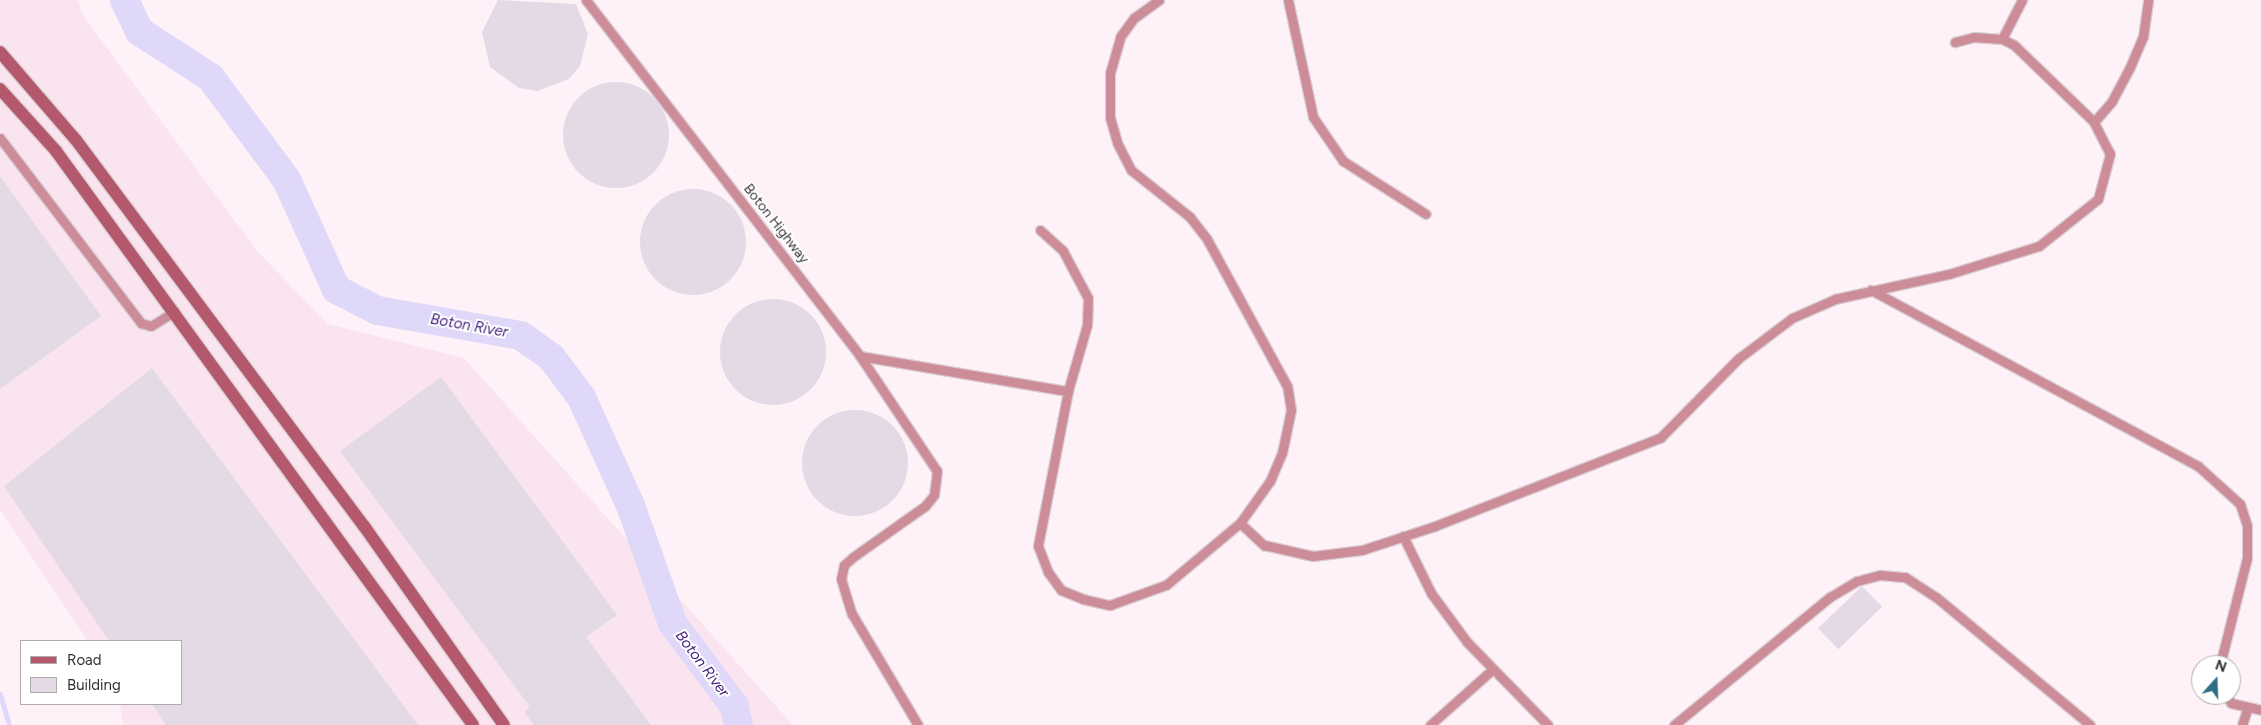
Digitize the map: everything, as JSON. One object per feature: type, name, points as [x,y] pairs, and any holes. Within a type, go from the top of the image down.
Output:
[{"type":"street","points":[[0,52],[76,140],[364,526],[504,725]]},
{"type":"street","points":[[0,89],[56,151],[175,311],[473,725]]},
{"type":"lane","name":"Boton Highway","points":[[586,0],[860,356],[937,471],[934,495],[925,506],[853,557],[844,565],[841,579],[852,614],[918,725]]},
{"type":"lane","points":[[1040,230],[1063,251],[1088,298],[1087,325],[1068,391],[1038,546],[1048,572],[1061,590],[1110,605],[1141,597],[1166,585],[1240,523],[1270,481],[1282,453],[1291,410],[1287,386],[1207,240],[1190,217],[1131,170],[1117,142],[1110,118],[1110,73],[1120,37],[1134,18],[1159,0]]},
{"type":"lane","points":[[1288,0],[1314,117],[1343,161],[1426,214]]},
{"type":"lane","points":[[2002,39],[2022,0]]},
{"type":"lane","points":[[2094,122],[2112,101],[2130,67],[2142,37],[2148,0]]},
{"type":"lane","points":[[1240,523],[1264,545],[1313,556],[1362,550],[1403,536],[1660,438],[1739,358],[1792,318],[1835,299],[1997,261],[2039,246],[2071,223],[2098,199],[2108,176],[2110,154],[2094,122],[2002,39],[1974,37],[1955,42]]},
{"type":"lane","points":[[0,138],[141,323],[151,326],[175,311]]},
{"type":"lane","points":[[1871,290],[2198,466],[2240,504],[2247,526],[2247,558],[2223,655]]},
{"type":"lane","points":[[860,356],[1068,391]]},
{"type":"lane","points":[[1403,536],[1431,592],[1493,669],[1548,725]]},
{"type":"lane","points":[[1674,725],[1830,596],[1856,581],[1880,575],[1905,577],[1936,597],[2090,725]]},
{"type":"lane","points":[[1430,725],[1493,669]]},
{"type":"lane","points":[[2240,705],[2261,710]]},
{"type":"lane","points":[[2242,725],[2248,707]]},
{"type":"shaded area","points":[[0,0],[78,0],[84,17],[258,252],[328,324],[464,358],[793,725],[123,725],[120,705],[182,705],[182,640],[87,640],[0,510]]},
{"type":"building","points":[[498,0],[576,4],[588,34],[580,66],[569,79],[537,91],[519,88],[490,67],[482,32]]},
{"type":"building","points":[[616,82],[636,86],[653,98],[665,115],[669,135],[665,155],[653,172],[636,184],[616,188],[596,184],[579,172],[567,155],[563,135],[567,115],[579,98],[596,86]]},
{"type":"building","points":[[0,176],[101,316],[0,389]]},
{"type":"building","points":[[693,189],[713,193],[730,205],[742,222],[746,242],[742,262],[730,279],[713,291],[693,295],[673,291],[656,279],[644,262],[640,242],[644,222],[656,205],[673,193]]},
{"type":"building","points":[[773,299],[793,303],[810,315],[822,332],[826,352],[822,372],[810,389],[793,401],[773,405],[753,401],[736,389],[724,372],[720,352],[724,332],[736,315],[753,303]]},
{"type":"building","points":[[152,368],[418,725],[166,725],[153,705],[182,705],[182,640],[108,640],[4,486]]},
{"type":"building","points":[[441,377],[617,615],[586,637],[651,725],[534,725],[524,712],[530,707],[340,451]]},
{"type":"building","points":[[855,410],[875,414],[892,426],[904,443],[908,463],[904,483],[892,500],[875,512],[855,516],[835,512],[818,500],[806,483],[802,463],[806,443],[818,426],[835,414]]},
{"type":"building","points":[[1862,586],[1882,607],[1838,649],[1818,628]]},
{"type":"waterway","name":"Boton River","points":[[124,0],[139,31],[210,77],[286,179],[336,289],[377,310],[520,335],[551,357],[581,397],[630,505],[672,623],[734,706],[738,725]]},
{"type":"waterway","points":[[0,694],[9,725]]}]
